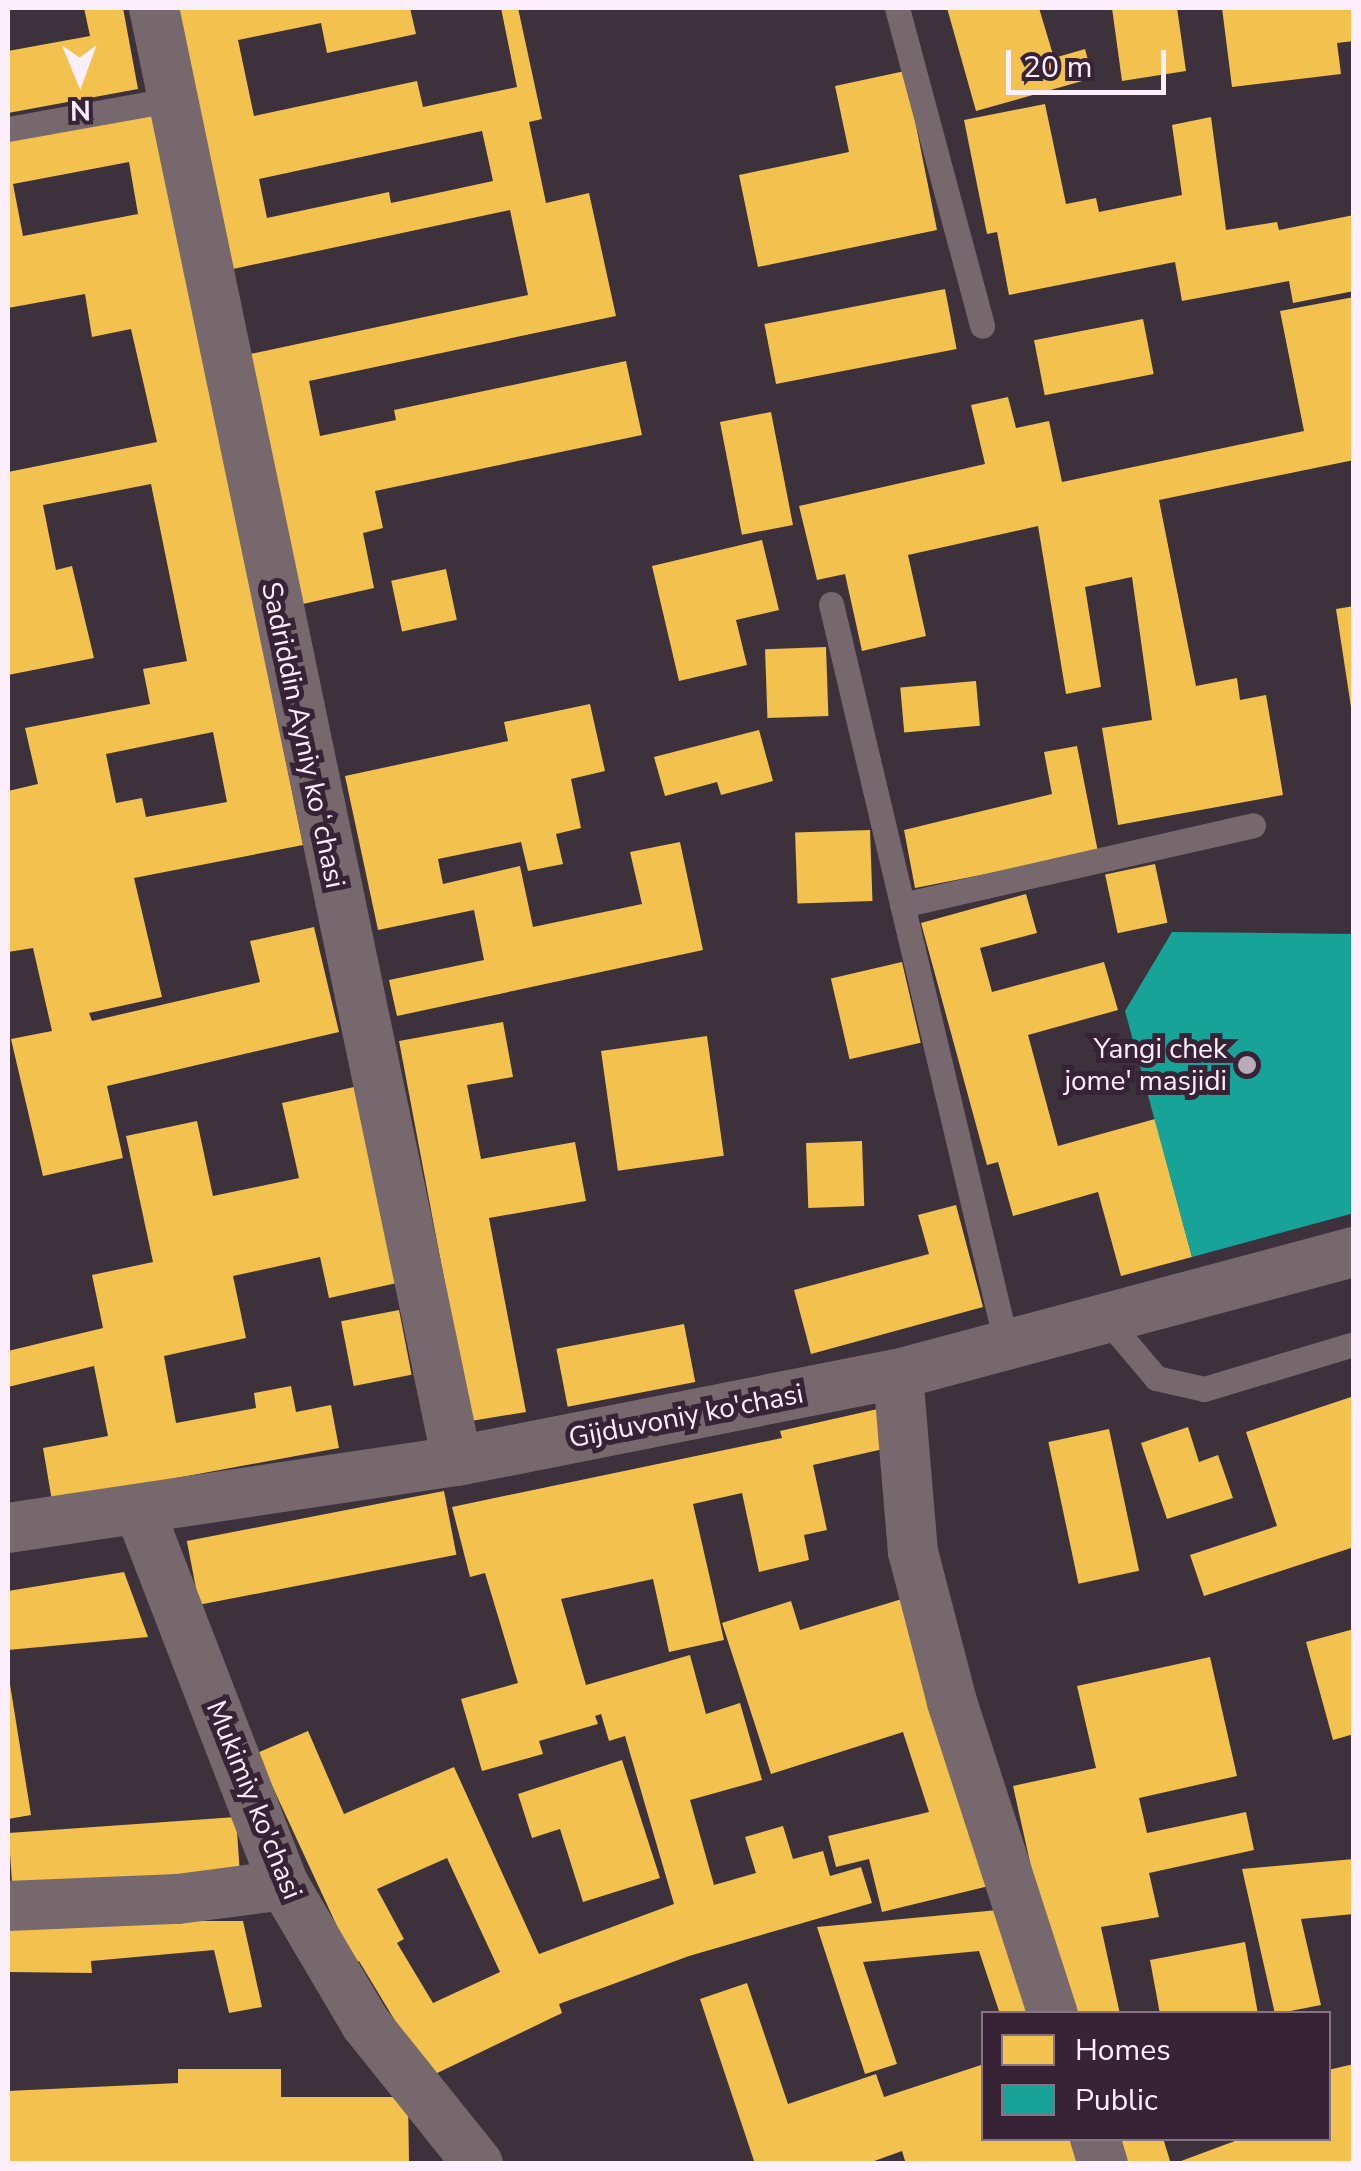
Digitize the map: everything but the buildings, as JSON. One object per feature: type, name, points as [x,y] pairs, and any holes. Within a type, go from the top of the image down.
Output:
[{"type":"street","name":"Sadriddin Ayniy koʻchasi","points":[[154,8],[174,99],[173,125],[457,1461]]},
{"type":"street","name":"Gijduvoniy ko'chasi","points":[[8,1528],[140,1512],[457,1461],[898,1374],[1354,1252]]},
{"type":"street","points":[[898,1374],[913,1552],[952,1702],[1052,2011]]},
{"type":"street","name":"Mukimiy ko'chasi","points":[[140,1512],[284,1885],[366,2024],[471,2162]]},
{"type":"street","points":[[8,1906],[178,1899],[284,1885]]},
{"type":"lane","points":[[897,8],[982,326]]},
{"type":"lane","points":[[8,129],[174,99]]},
{"type":"lane","points":[[831,604],[1008,1347]]},
{"type":"lane","points":[[902,905],[1253,826]]},
{"type":"lane","points":[[1108,1320],[1156,1378],[1204,1389],[1354,1344]]},
{"type":"place","name":"Yangi chek jome' masjidi","points":[[1247,1065]]}]
